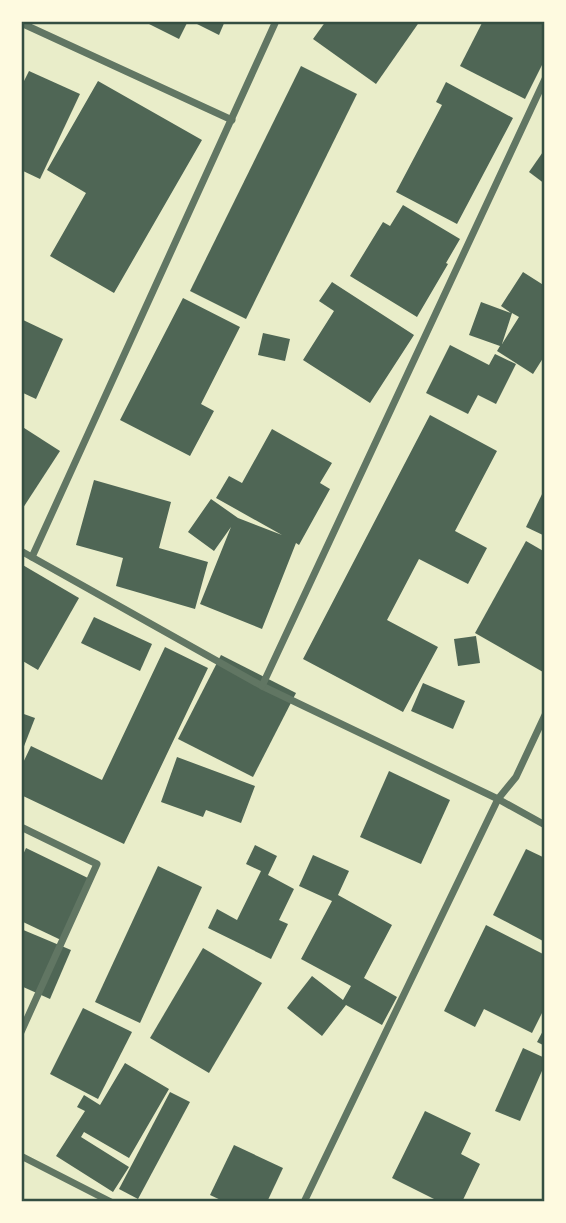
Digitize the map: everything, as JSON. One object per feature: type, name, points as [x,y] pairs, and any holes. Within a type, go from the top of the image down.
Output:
[{"type":"street","points":[[37,31],[42,21]]},
{"type":"street","points":[[32,557],[276,21]]},
{"type":"street","points":[[21,23],[232,120]]},
{"type":"street","points":[[261,686],[545,79]]},
{"type":"street","points":[[21,551],[261,686],[498,799],[545,825]]},
{"type":"street","points":[[304,1202],[498,799],[516,777],[545,715]]},
{"type":"street","points":[[21,827],[97,864],[21,1032]]},
{"type":"street","points":[[21,1156],[111,1202]]},
{"type":"building","points":[[143,21],[188,21],[179,39]]},
{"type":"building","points":[[191,21],[225,21],[219,35]]},
{"type":"building","points":[[326,21],[420,21],[376,84],[313,39]]},
{"type":"building","points":[[483,21],[545,21],[545,59],[525,99],[460,66]]},
{"type":"building","points":[[301,66],[357,94],[246,319],[190,291]]},
{"type":"building","points":[[29,71],[80,94],[40,179],[21,170],[21,87]]},
{"type":"building","points":[[98,81],[202,140],[114,293],[50,256],[86,193],[47,170]]},
{"type":"building","points":[[446,82],[513,118],[457,224],[396,192],[442,105],[436,102]]},
{"type":"building","points":[[545,149],[545,184],[529,172]]},
{"type":"building","points":[[403,205],[460,239],[417,317],[350,276],[383,222],[390,226]]},
{"type":"building","points":[[523,272],[545,286],[545,355],[533,374],[497,351],[500,346],[469,335],[481,302],[511,313],[501,306]],"holes":[[[512,313],[519,317],[502,344]]]},
{"type":"building","points":[[332,282],[414,335],[370,403],[303,360],[334,311],[319,301]]},
{"type":"building","points":[[183,298],[240,327],[201,404],[214,411],[190,456],[120,420]]},
{"type":"building","points":[[21,319],[63,339],[36,399],[21,392]]},
{"type":"building","points":[[263,333],[290,339],[285,361],[258,355]]},
{"type":"building","points":[[450,345],[489,365],[495,354],[516,364],[496,404],[478,395],[468,414],[426,393]]},
{"type":"building","points":[[430,415],[497,451],[455,531],[487,548],[468,584],[419,559],[387,620],[438,647],[403,712],[303,659]]},
{"type":"building","points":[[21,426],[60,451],[21,511]]},
{"type":"building","points":[[272,429],[332,463],[320,483],[330,489],[299,545],[296,543],[262,629],[200,604],[231,527],[214,551],[188,532],[211,499],[238,518],[282,535],[216,498],[229,476],[242,483]]},
{"type":"building","points":[[94,480],[171,502],[159,548],[208,562],[195,609],[116,586],[123,558],[76,545]]},
{"type":"building","points":[[545,488],[545,536],[526,527]]},
{"type":"building","points":[[526,541],[545,552],[543,672],[475,633]]},
{"type":"building","points":[[21,564],[79,598],[38,670],[21,660]]},
{"type":"building","points":[[94,617],[152,644],[140,671],[81,643]]},
{"type":"building","points":[[476,636],[480,663],[458,666],[454,639]]},
{"type":"building","points":[[165,647],[208,668],[124,844],[21,795],[21,767],[31,746],[102,780]]},
{"type":"building","points":[[221,655],[296,693],[253,777],[178,739]]},
{"type":"building","points":[[423,683],[465,701],[453,729],[411,711]]},
{"type":"building","points":[[21,713],[35,718],[21,754]]},
{"type":"building","points":[[177,757],[255,786],[241,823],[206,810],[203,817],[161,802]]},
{"type":"building","points":[[389,771],[450,800],[421,864],[360,837]]},
{"type":"building","points":[[255,845],[277,856],[268,875],[294,889],[279,920],[288,924],[271,959],[208,928],[217,909],[237,920],[261,871],[246,864]]},
{"type":"building","points":[[26,848],[90,879],[61,940],[21,921],[21,859]]},
{"type":"building","points":[[526,849],[545,858],[545,942],[493,915]]},
{"type":"building","points":[[313,855],[349,871],[338,895],[392,925],[364,978],[397,997],[382,1025],[346,1005],[322,1036],[287,1008],[312,976],[343,1000],[351,986],[301,959],[332,901],[299,886]]},
{"type":"building","points":[[158,866],[202,887],[140,1023],[95,1002]]},
{"type":"building","points":[[486,925],[545,955],[545,1007],[532,1033],[484,1009],[475,1027],[444,1011]]},
{"type":"building","points":[[21,929],[71,950],[50,999],[21,986]]},
{"type":"building","points":[[203,948],[262,983],[209,1073],[150,1038]]},
{"type":"building","points":[[83,1008],[132,1032],[98,1099],[50,1074]]},
{"type":"building","points":[[545,1027],[545,1046],[537,1042]]},
{"type":"building","points":[[523,1048],[545,1058],[545,1064],[520,1121],[495,1111]]},
{"type":"building","points":[[125,1063],[169,1089],[129,1158],[84,1132],[81,1137],[129,1167],[113,1192],[56,1156],[85,1111],[77,1107],[84,1095],[100,1105]]},
{"type":"building","points":[[170,1092],[190,1102],[138,1199],[119,1189]]},
{"type":"building","points":[[425,1111],[471,1133],[461,1154],[480,1164],[462,1202],[440,1202],[392,1178]]},
{"type":"building","points":[[234,1145],[283,1168],[267,1202],[225,1202],[210,1195]]}]
